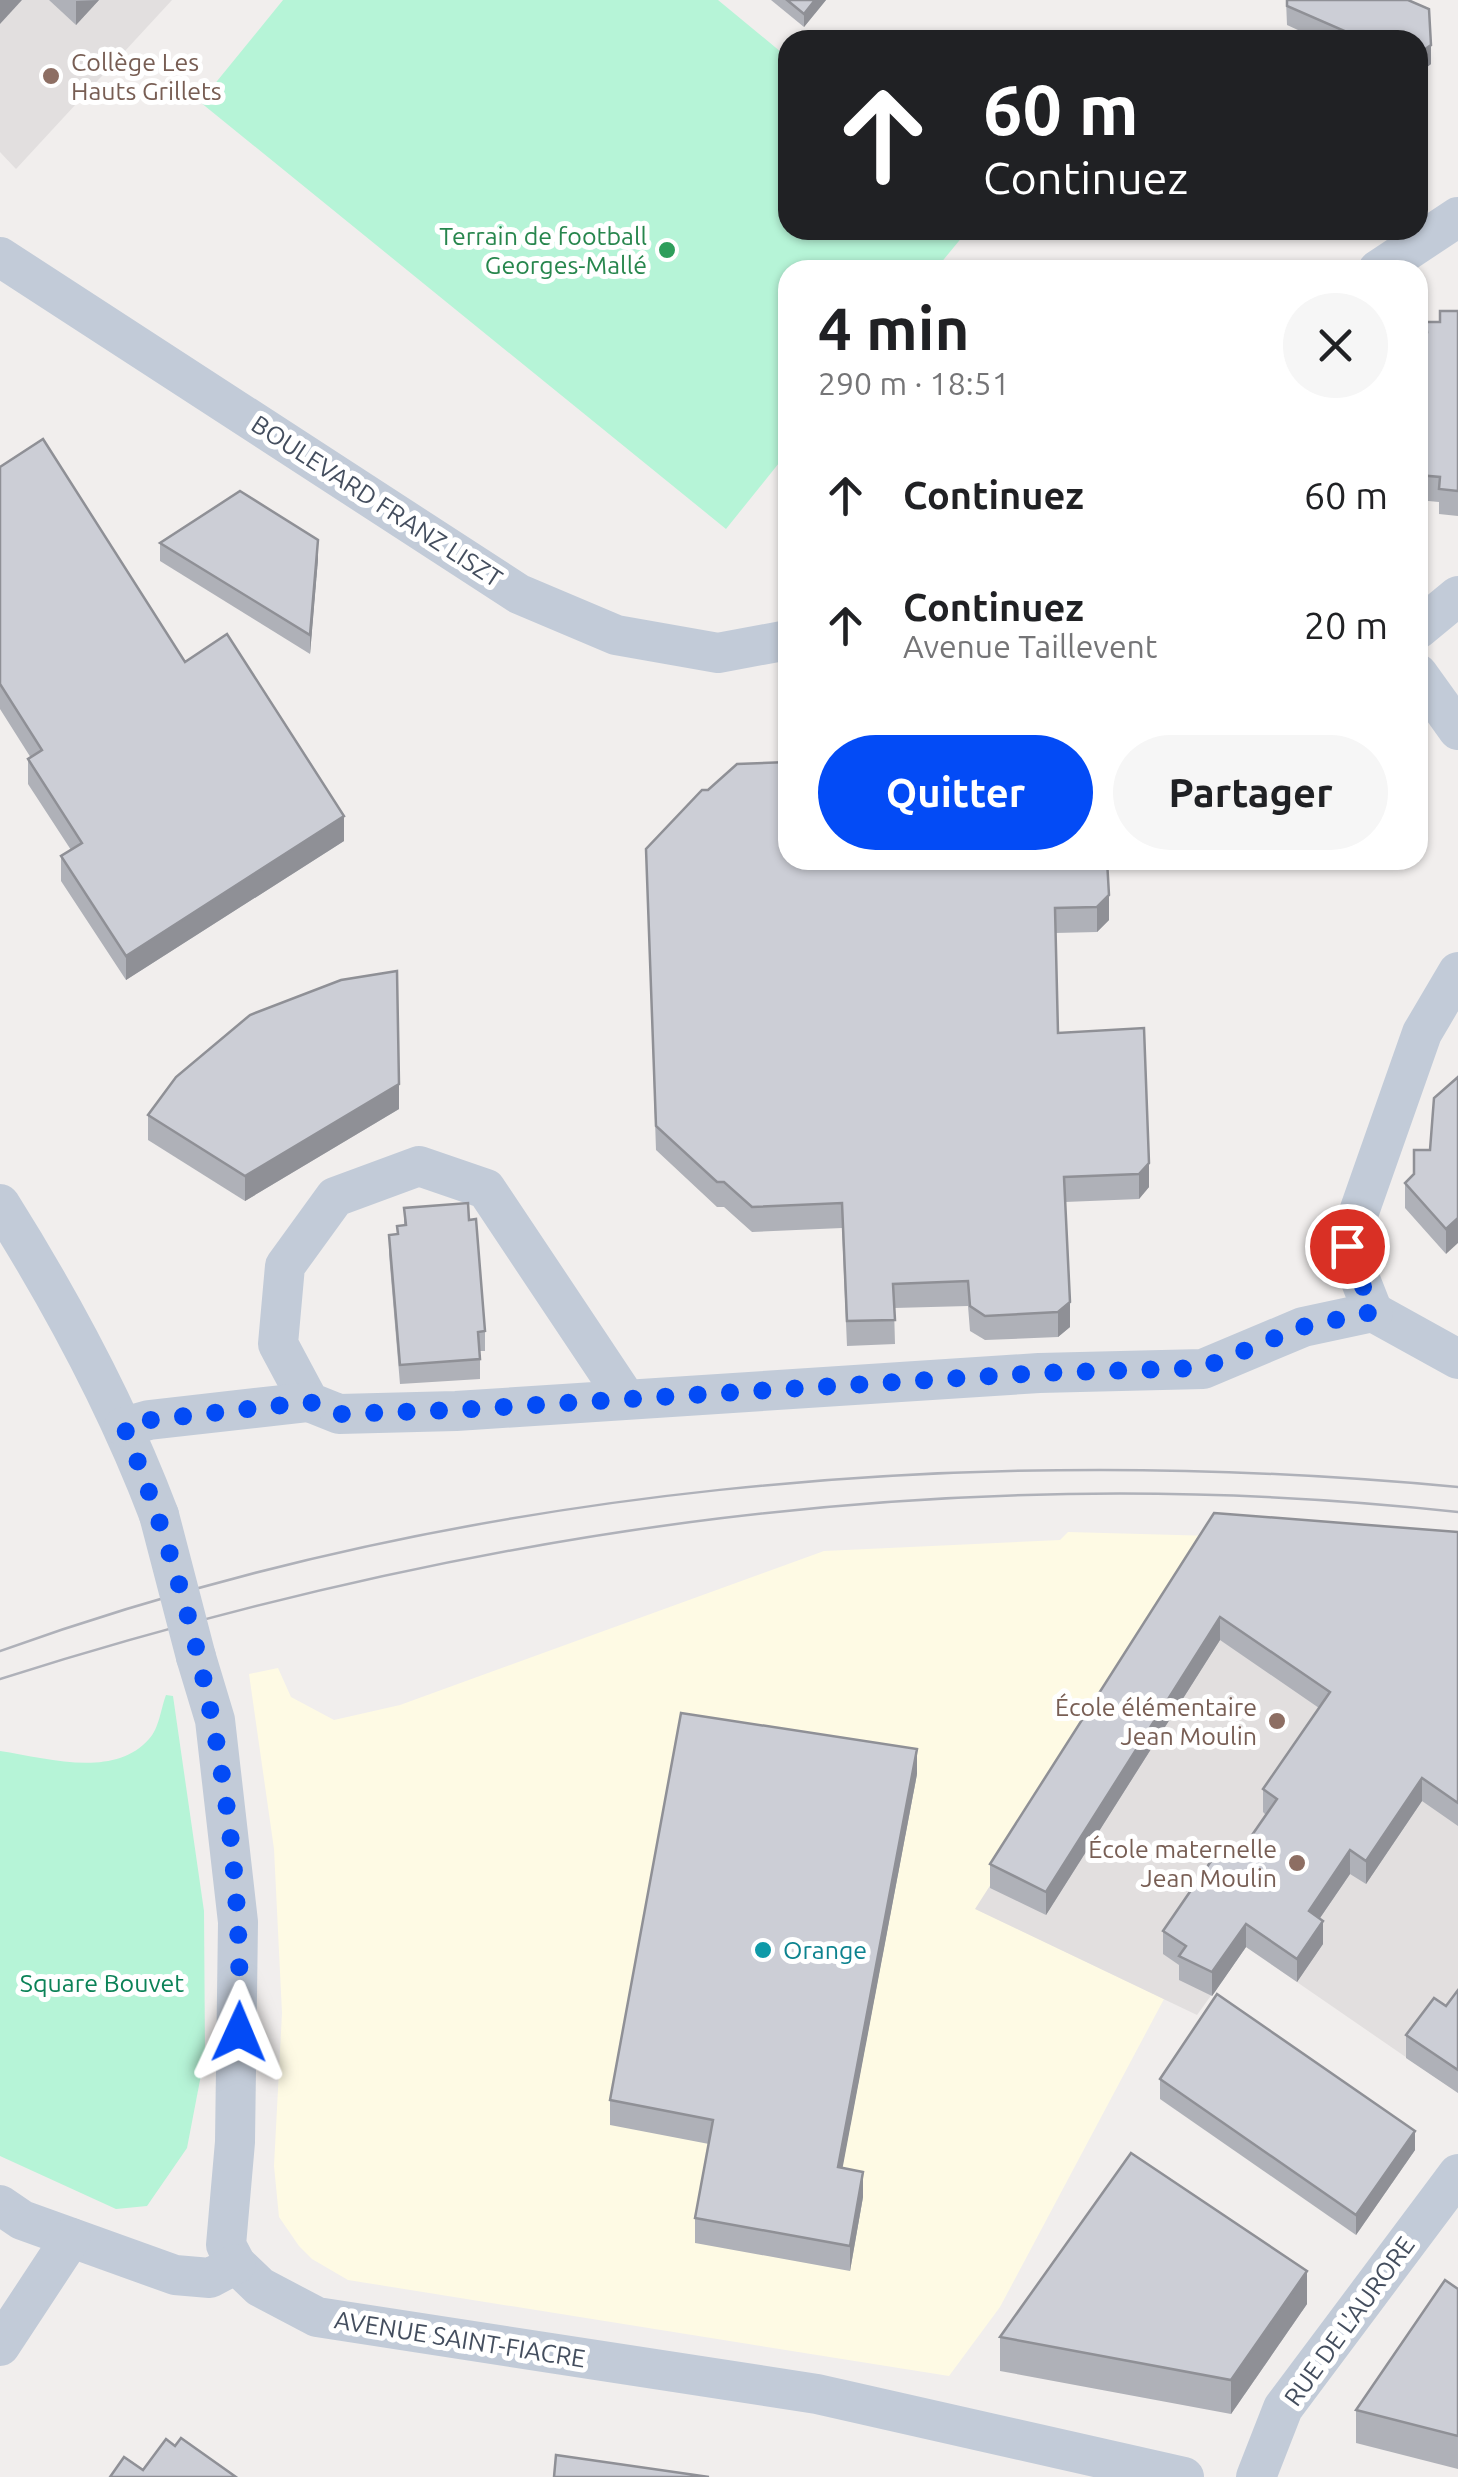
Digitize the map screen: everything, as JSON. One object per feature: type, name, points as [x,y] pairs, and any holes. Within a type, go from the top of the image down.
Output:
[{"type":"street","points":[[1428,237],[1458,217]]},
{"type":"street","points":[[1393,260],[1423,240]]},
{"type":"street","name":"BOULEVARD FRANZ LISZT","points":[[0,257],[519,594],[616,635],[718,653],[778,642]]},
{"type":"street","points":[[1428,621],[1458,596]]},
{"type":"street","points":[[1428,688],[1458,730]]},
{"type":"street","points":[[1458,972],[1422,1033],[1347,1246],[1373,1312],[1458,1359]]},
{"type":"street","points":[[310,1402],[278,1344],[286,1266],[336,1197],[419,1166],[486,1189],[626,1399]]},
{"type":"street","points":[[0,1204],[81,1338],[124,1427],[159,1514],[216,1720],[238,1922],[236,2124],[226,2245],[236,2264],[210,2278],[176,2275],[22,2220],[0,2205]]},
{"type":"street","points":[[124,1427],[150,1420],[310,1402],[339,1414],[1039,1373],[1202,1368],[1302,1327],[1373,1312]]},
{"type":"street","name":"RUE DE L'AURORE","points":[[1256,2477],[1283,2408],[1458,2174]]},
{"type":"street","points":[[0,2346],[71,2238]]},
{"type":"street","name":"AVENUE SAINT-FIACRE","points":[[236,2264],[260,2288],[317,2317],[817,2394],[1166,2475]]},
{"type":"shaded area","name":"Collège Les Hauts Grillets","points":[[0,0],[172,0],[16,169],[0,152]]},
{"type":"shaded area","points":[[1068,1532],[1214,1536],[976,1909],[1164,1999],[1000,2307],[949,2376],[348,2280],[312,2259],[299,2246],[279,2217],[274,2166],[282,2013],[274,1849],[249,1674],[278,1668],[291,1697],[334,1720],[400,1705],[824,1551],[1060,1540]]},
{"type":"shaded area","name":"École élémentaire Jean Moulin","points":[[1214,1536],[1458,1555],[1458,2093],[1246,1947],[1197,2015],[975,1909]]},
{"type":"green space","name":"Terrain de football Georges-Mallé","points":[[283,0],[718,0],[778,50],[778,240],[960,240],[943,260],[778,260],[778,464],[726,529],[200,102]]},
{"type":"green space","name":"Square Bouvet","points":[[166,1695],[173,1696],[204,1911],[205,2054],[187,2148],[147,2206],[116,2209],[0,2156],[0,1751],[79,1763],[118,1759],[152,1735]]},
{"type":"building","points":[[787,0],[815,0],[804,14]]},
{"type":"building","points":[[1287,0],[1408,0],[1429,9],[1431,45],[1428,47],[1428,30],[1342,30],[1287,6]]},
{"type":"building","points":[[1440,311],[1458,311],[1458,491],[1439,489],[1440,477],[1428,476],[1428,322],[1440,322]]},
{"type":"building","points":[[43,439],[185,662],[227,634],[344,816],[126,956],[61,856],[82,843],[28,759],[42,750],[0,684],[0,467]]},
{"type":"building","points":[[240,491],[318,540],[310,635],[160,543]]},
{"type":"building","points":[[778,762],[778,870],[1108,870],[1109,895],[1097,907],[1055,908],[1058,1033],[1144,1028],[1149,1163],[1139,1174],[1064,1177],[1070,1302],[1058,1312],[985,1316],[970,1306],[968,1281],[893,1284],[895,1320],[847,1321],[842,1203],[752,1207],[724,1182],[717,1182],[656,1126],[646,849],[702,790],[708,790],[737,764]]},
{"type":"building","points":[[397,971],[399,1084],[245,1176],[148,1115],[176,1077],[250,1015],[341,980]]},
{"type":"building","points":[[1458,1077],[1458,1218],[1446,1229],[1405,1183],[1414,1174],[1414,1150],[1430,1150],[1434,1098]]},
{"type":"building","points":[[468,1203],[469,1220],[476,1219],[485,1331],[478,1332],[480,1359],[400,1365],[389,1235],[398,1234],[397,1226],[406,1225],[404,1208]]},
{"type":"building","points":[[1214,1513],[1458,1532],[1458,1803],[1422,1778],[1366,1861],[1350,1850],[1309,1911],[1323,1921],[1297,1959],[1246,1924],[1212,1972],[1179,1956],[1186,1946],[1163,1931],[1218,1851],[1234,1861],[1277,1799],[1263,1789],[1330,1692],[1220,1617],[1046,1892],[990,1864]]},
{"type":"building","name":"Orange","points":[[681,1713],[917,1749],[838,2167],[863,2172],[850,2246],[695,2218],[713,2120],[610,2100]]},
{"type":"building","points":[[1458,1990],[1458,2070],[1406,2035],[1434,1998],[1446,2006]]},
{"type":"building","points":[[1217,1994],[1415,2131],[1356,2215],[1160,2079]]},
{"type":"building","points":[[1131,2153],[1307,2271],[1231,2380],[1000,2337]]},
{"type":"building","points":[[1445,2280],[1458,2289],[1458,2436],[1356,2410]]},
{"type":"building","points":[[181,2438],[236,2477],[110,2477],[124,2457],[143,2470],[166,2439],[175,2446]]},
{"type":"building","points":[[556,2455],[709,2477],[554,2477]]},
{"type":"tram line","points":[[0,1651],[175,1595],[354,1549],[536,1514],[720,1490],[905,1475],[1090,1470],[1275,1474],[1458,1487]]},
{"type":"tram line","points":[[0,1679],[179,1626],[359,1581],[539,1545],[720,1518],[903,1501],[1086,1494],[1271,1497],[1458,1512]]},
{"type":"place","name":"Collège Les Hauts Grillets","points":[[51,76]]},
{"type":"place","name":"Terrain de football Georges-Mallé","points":[[667,250]]},
{"type":"place","name":"École élémentaire Jean Moulin","points":[[1277,1721]]},
{"type":"place","name":"École maternelle Jean Moulin","points":[[1297,1863]]},
{"type":"place","name":"Orange","points":[[763,1950]]},
{"type":"route","points":[[239,2032],[238,1922],[216,1720],[159,1514],[124,1427],[150,1420],[310,1402],[339,1414],[456,1410],[1039,1373],[1202,1368],[1302,1327],[1373,1312],[1347,1246]]}]
